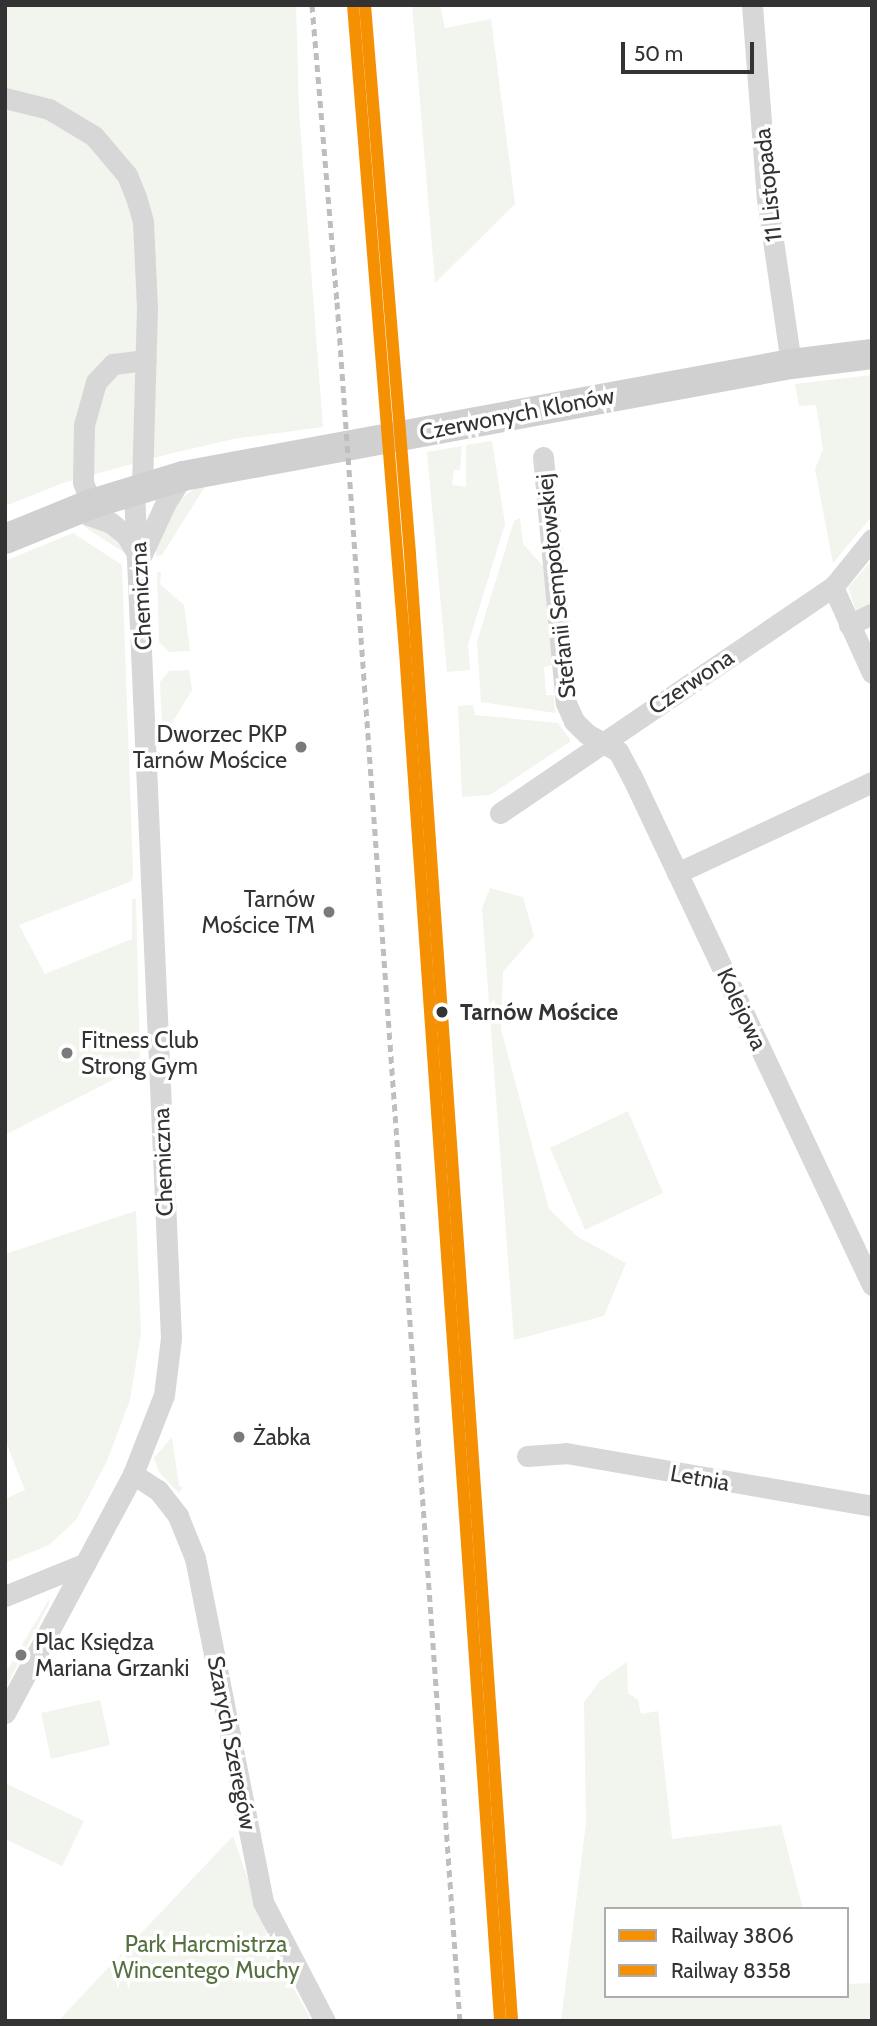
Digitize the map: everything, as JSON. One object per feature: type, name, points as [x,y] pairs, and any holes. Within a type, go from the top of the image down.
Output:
[{"type":"main road","name":"Czerwonych Klonów","points":[[5,539],[83,507],[183,476],[791,364],[872,354]]},
{"type":"street","name":"11 Listopada","points":[[752,5],[767,199],[791,364]]},
{"type":"street","name":"Chemiczna","points":[[5,98],[49,110],[94,136],[127,174],[143,222],[146,360],[138,489],[171,1338],[164,1395],[133,1474],[5,1713]]},
{"type":"street","points":[[140,559],[126,535],[83,507],[84,425],[96,383],[113,364],[146,360]]},
{"type":"street","name":"Stefanii Sempołowskiej","points":[[543,457],[566,703],[574,721],[602,741]]},
{"type":"street","points":[[140,559],[166,502],[183,476]]},
{"type":"street","name":"Czerwona","points":[[500,813],[602,741],[833,587],[872,539]]},
{"type":"street","points":[[833,587],[872,673]]},
{"type":"street","points":[[849,625],[872,614]]},
{"type":"street","name":"Kolejowa","points":[[602,741],[618,751],[872,1285]]},
{"type":"street","points":[[677,873],[872,782]]},
{"type":"street","name":"Letnia","points":[[527,1456],[566,1453],[872,1506]]},
{"type":"street","name":"Szarych Szeregów","points":[[133,1474],[158,1490],[178,1516],[195,1558],[263,1902],[325,2021]]},
{"type":"street","points":[[5,1597],[86,1563]]},
{"type":"green space","points":[[5,5],[296,5],[299,111],[323,427],[233,439],[165,455],[63,483],[5,506]]},
{"type":"green space","points":[[412,5],[440,5],[445,28],[491,19],[515,204],[435,283]]},
{"type":"green space","points":[[872,375],[872,516],[833,563],[815,469],[823,449],[816,405],[799,406],[795,384]]},
{"type":"green space","points":[[492,441],[505,524],[468,644],[470,670],[447,672],[427,452],[462,446],[460,470],[454,470],[452,485],[466,487],[466,445]]},
{"type":"green space","points":[[206,485],[162,555],[156,556],[156,542],[174,504],[198,486]]},
{"type":"green space","points":[[520,518],[523,544],[543,566],[553,665],[544,667],[546,695],[554,695],[555,713],[481,702],[477,642],[514,521]]},
{"type":"green space","points":[[83,523],[115,536],[128,555],[85,527]]},
{"type":"green space","points":[[73,533],[122,565],[132,881],[19,925],[45,974],[132,939],[132,899],[136,899],[140,1066],[5,1135],[5,561]]},
{"type":"green space","points":[[872,561],[872,609],[856,611],[848,587]]},
{"type":"green space","points":[[157,572],[161,572],[160,584],[184,605],[190,651],[169,652],[159,642]]},
{"type":"green space","points":[[189,670],[192,690],[167,731],[162,724],[160,682],[169,671]]},
{"type":"green space","points":[[473,705],[475,715],[558,723],[571,741],[490,795],[462,797],[458,706]]},
{"type":"green space","points":[[490,888],[523,897],[534,936],[503,972],[501,1029],[549,1209],[578,1237],[626,1263],[604,1316],[514,1340],[482,908]]},
{"type":"green space","points":[[628,1111],[663,1193],[585,1230],[550,1148]]},
{"type":"green space","points":[[136,1211],[141,1333],[130,1400],[107,1461],[76,1520],[49,1545],[5,1563],[5,1499],[25,1490],[5,1440],[5,1254]]},
{"type":"green space","points":[[172,1437],[179,1486],[183,1487],[179,1493],[159,1472],[154,1458]]},
{"type":"green space","points":[[49,1599],[49,1604],[5,1689],[5,1674]]},
{"type":"green space","points":[[627,1662],[628,1693],[638,1700],[641,1714],[658,1711],[672,1839],[781,1825],[802,1907],[604,1907],[604,1998],[849,1998],[849,1984],[872,1983],[872,2021],[561,2021],[586,1823],[584,1702],[600,1681]]},
{"type":"green space","points":[[100,1700],[110,1745],[51,1759],[41,1713]]},
{"type":"green space","points":[[7,1784],[84,1821],[62,1866],[5,1839]]},
{"type":"green space","name":"Park Harcmistrza Wincentego Muchy","points":[[233,1836],[273,1952],[312,2021],[58,2021]]},
{"type":"railway","points":[[312,5],[337,302],[460,2021]]},
{"type":"rail line","name":"3806","points":[[353,5],[405,651],[500,2021]]},
{"type":"rail line","name":"8358","points":[[365,5],[410,554],[512,2021]]},
{"type":"place","name":"Dworzec PKP Tarnów Mościce","points":[[301,747]]},
{"type":"place","name":"Tarnów Mościce TM","points":[[329,912]]},
{"type":"place","name":"Tarnów Mościce","points":[[442,1012]]},
{"type":"place","name":"Fitness Club Strong Gym","points":[[67,1053]]},
{"type":"place","name":"Żabka","points":[[239,1437]]},
{"type":"place","name":"Plac Księdza Mariana Grzanki","points":[[21,1655]]}]
